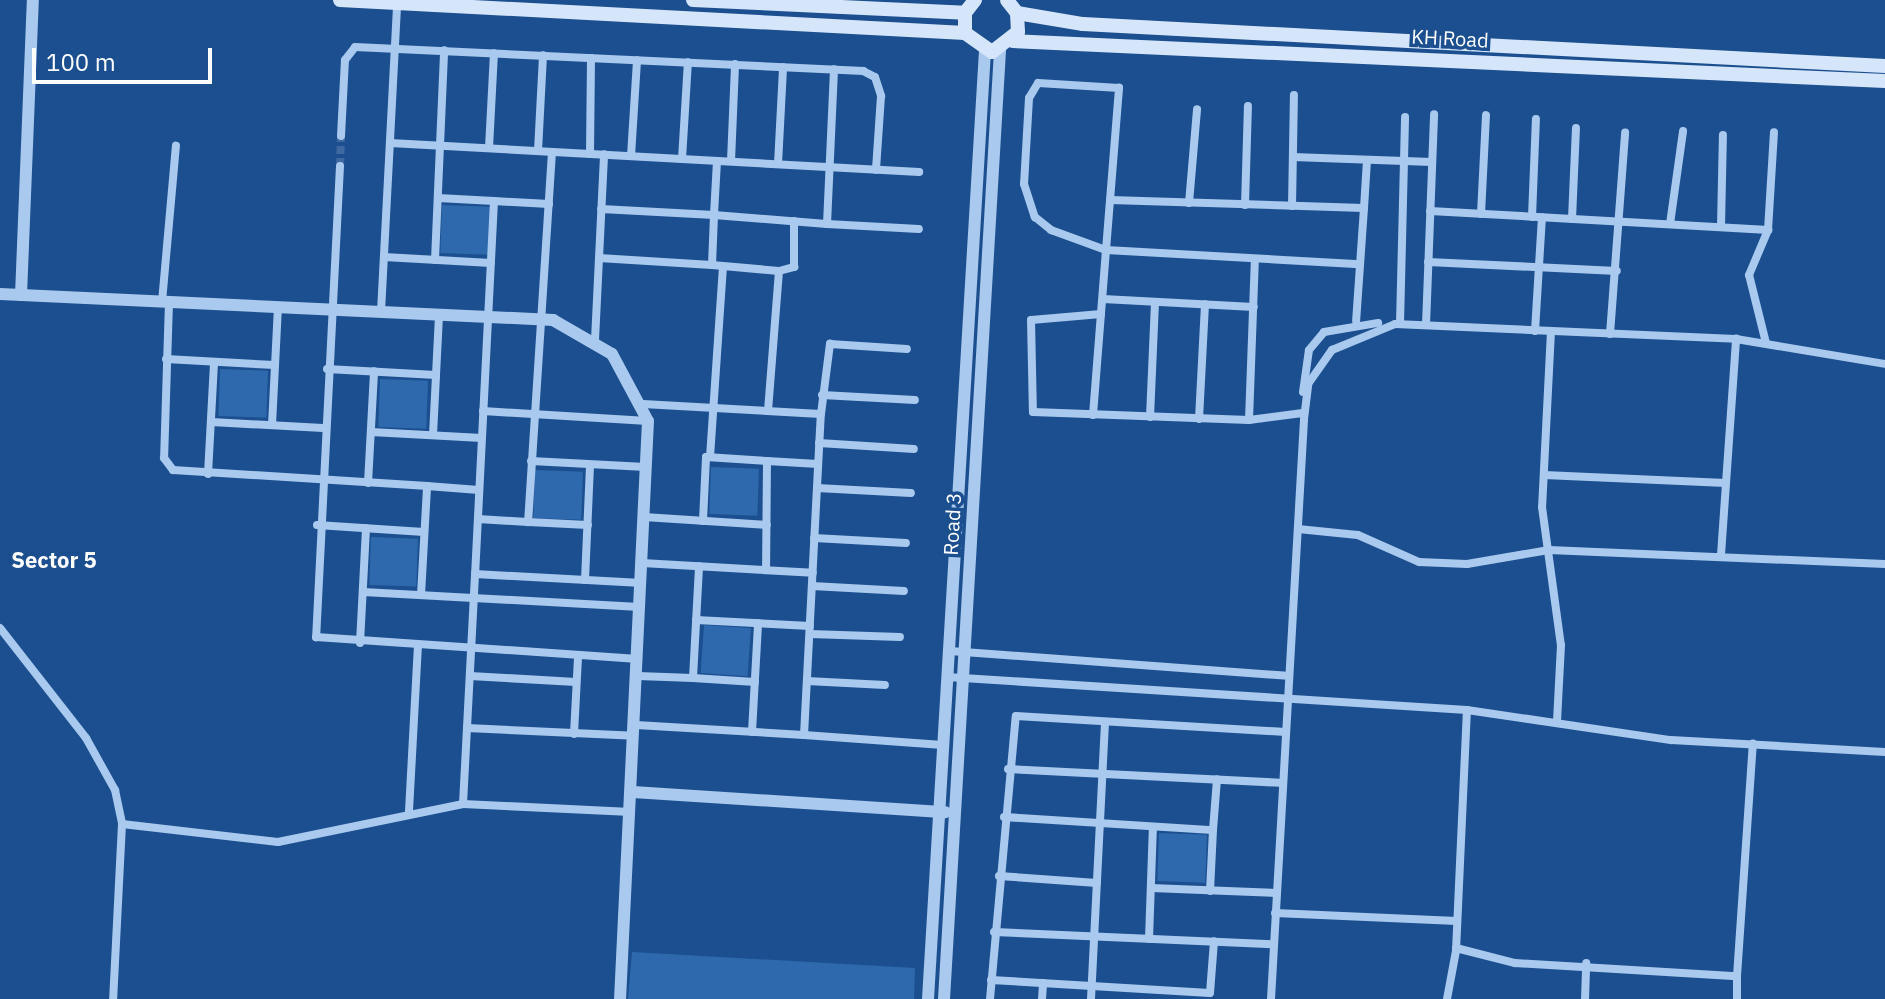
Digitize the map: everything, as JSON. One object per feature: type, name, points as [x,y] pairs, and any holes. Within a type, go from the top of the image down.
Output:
[{"type":"main road","points":[[340,0],[965,33],[992,50],[1013,41],[1013,5]]},
{"type":"main road","points":[[693,0],[965,13]]},
{"type":"main road","points":[[965,33],[965,13],[975,0]]},
{"type":"main road","name":"KH Road","points":[[1013,5],[1083,24],[1885,66]]},
{"type":"main road","name":"KH Road","points":[[1013,41],[1885,81]]},
{"type":"street","points":[[21,295],[33,0]]},
{"type":"street","points":[[381,312],[397,3]]},
{"type":"street","points":[[435,260],[444,50]]},
{"type":"street","points":[[341,136],[348,52],[444,50],[834,69],[863,71],[880,84],[876,170]]},
{"type":"street","name":"Road 3","points":[[928,999],[947,677],[992,50]]},
{"type":"street","name":"Road 3","points":[[944,999],[964,653],[992,50]]},
{"type":"street","points":[[489,148],[494,53]]},
{"type":"street","points":[[538,151],[543,55]]},
{"type":"street","points":[[590,154],[591,58]]},
{"type":"street","points":[[631,156],[637,60]]},
{"type":"street","points":[[682,159],[688,62]]},
{"type":"street","points":[[731,161],[735,64]]},
{"type":"street","points":[[778,164],[783,67]]},
{"type":"street","points":[[827,224],[834,69]]},
{"type":"street","points":[[1093,415],[1103,299],[1106,250],[1118,85],[1031,87],[1027,199],[1051,230],[1106,250],[1360,264]]},
{"type":"street","points":[[1292,206],[1294,95]]},
{"type":"street","points":[[1245,205],[1248,106]]},
{"type":"street","points":[[1189,203],[1197,109]]},
{"type":"street","points":[[1426,325],[1434,114]]},
{"type":"street","points":[[1481,214],[1486,115]]},
{"type":"street","points":[[1398,324],[1405,117]]},
{"type":"street","points":[[1532,217],[1536,119]]},
{"type":"street","points":[[1572,219],[1576,128]]},
{"type":"street","points":[[1670,224],[1683,131]]},
{"type":"street","points":[[1766,343],[1749,275],[1768,230],[1774,132]]},
{"type":"street","points":[[1610,334],[1621,222],[1625,133]]},
{"type":"street","points":[[1721,227],[1723,135]]},
{"type":"street","points":[[390,143],[919,172]]},
{"type":"street","points":[[176,146],[166,302],[164,458],[173,470],[479,490]]},
{"type":"street","points":[[528,522],[552,152]]},
{"type":"street","points":[[595,340],[604,154]]},
{"type":"street","points":[[1293,157],[1432,162]]},
{"type":"street","points":[[1356,321],[1367,160]]},
{"type":"street","points":[[712,265],[717,161]]},
{"type":"street","points":[[340,166],[313,631],[324,640],[638,659]]},
{"type":"street","points":[[438,198],[549,204]]},
{"type":"street","points":[[1110,200],[1364,208]]},
{"type":"street","points":[[463,804],[494,201]]},
{"type":"street","points":[[601,209],[919,229]]},
{"type":"street","points":[[1430,211],[1768,230]]},
{"type":"street","points":[[1535,331],[1542,217]]},
{"type":"street","points":[[599,258],[779,271],[794,267],[794,221]]},
{"type":"street","points":[[384,257],[491,263]]},
{"type":"street","points":[[1249,420],[1255,259]]},
{"type":"street","points":[[1428,262],[1617,271]]},
{"type":"street","points":[[703,521],[715,408],[723,266]]},
{"type":"street","points":[[768,411],[779,271]]},
{"type":"street","points":[[0,295],[542,320],[595,340],[643,404],[648,421],[633,792],[620,999]]},
{"type":"street","points":[[1103,299],[1254,307]]},
{"type":"street","points":[[1150,417],[1155,302]]},
{"type":"street","points":[[1199,419],[1205,304]]},
{"type":"street","points":[[272,425],[278,307]]},
{"type":"street","points":[[1101,314],[1039,315],[1029,325],[1030,409],[1199,419],[1304,419]]},
{"type":"street","points":[[433,435],[439,315]]},
{"type":"street","points":[[1271,999],[1282,732],[1309,350],[1324,332],[1356,321],[1736,339],[1885,364]]},
{"type":"street","points":[[1304,419],[1308,384],[1332,350],[1398,324]]},
{"type":"street","points":[[1551,331],[1544,475],[1549,550],[1561,645],[1557,721]]},
{"type":"street","points":[[1721,555],[1736,339]]},
{"type":"street","points":[[804,735],[822,395],[830,344],[907,349]]},
{"type":"street","points":[[166,359],[275,365]]},
{"type":"street","points":[[208,474],[214,362]]},
{"type":"street","points":[[327,369],[436,375]]},
{"type":"street","points":[[368,483],[374,371]]},
{"type":"street","points":[[822,395],[915,400]]},
{"type":"street","points":[[643,404],[821,414]]},
{"type":"street","points":[[483,411],[648,421]]},
{"type":"street","points":[[211,422],[323,428]]},
{"type":"street","points":[[371,432],[482,438]]},
{"type":"street","points":[[819,443],[914,449]]},
{"type":"street","points":[[710,457],[818,464]]},
{"type":"street","points":[[531,461],[646,467]]},
{"type":"street","points":[[766,570],[767,461]]},
{"type":"street","points":[[585,580],[590,465]]},
{"type":"street","points":[[1544,475],[1726,483]]},
{"type":"street","points":[[421,595],[427,486]]},
{"type":"street","points":[[817,488],[911,493]]},
{"type":"street","points":[[644,517],[767,525]]},
{"type":"street","points":[[478,519],[588,525]]},
{"type":"street","points":[[317,525],[424,532]]},
{"type":"street","points":[[360,643],[366,528]]},
{"type":"street","points":[[1298,529],[1358,535],[1419,562],[1467,564],[1549,550],[1885,564]]},
{"type":"street","points":[[814,538],[906,543]]},
{"type":"street","points":[[642,563],[813,573]]},
{"type":"street","points":[[693,678],[699,566]]},
{"type":"street","points":[[475,574],[642,583]]},
{"type":"street","points":[[812,586],[904,591]]},
{"type":"street","points":[[363,592],[640,607]]},
{"type":"street","points":[[696,620],[900,637]]},
{"type":"street","points":[[752,732],[758,623]]},
{"type":"street","points":[[0,628],[103,763],[122,824],[113,999]]},
{"type":"street","points":[[409,811],[418,647]]},
{"type":"street","points":[[950,651],[1287,676]]},
{"type":"street","points":[[574,734],[578,657]]},
{"type":"street","points":[[470,676],[576,682]]},
{"type":"street","points":[[638,676],[755,682]]},
{"type":"street","points":[[947,677],[1467,710],[1753,744],[1885,752]]},
{"type":"street","points":[[807,681],[885,685]]},
{"type":"street","points":[[1447,999],[1456,948],[1467,710]]},
{"type":"street","points":[[990,999],[1008,769],[1016,716],[1282,732]]},
{"type":"street","points":[[1091,999],[1105,723]]},
{"type":"street","points":[[467,728],[574,734],[635,730],[752,732],[943,745]]},
{"type":"street","points":[[1737,999],[1753,744]]},
{"type":"street","points":[[1008,769],[1280,783]]},
{"type":"street","points":[[1210,891],[1217,779]]},
{"type":"street","points":[[633,792],[953,813]]},
{"type":"street","points":[[122,824],[278,842],[409,811],[463,804],[632,812]]},
{"type":"street","points":[[1004,817],[1213,830]]},
{"type":"street","points":[[1149,939],[1153,827]]},
{"type":"street","points":[[999,876],[1097,883]]},
{"type":"street","points":[[1151,888],[1276,893]]},
{"type":"street","points":[[1275,913],[1457,921]]},
{"type":"street","points":[[994,932],[1273,944]]},
{"type":"street","points":[[991,980],[1091,986],[1147,994],[1210,996],[1214,941]]},
{"type":"street","points":[[1456,948],[1515,963],[1586,963],[1737,976]]},
{"type":"street","points":[[1585,999],[1586,963]]},
{"type":"street","points":[[1042,999],[1043,983]]},
{"type":"shaded area","points":[[442,205],[490,207],[488,255],[440,253]]},
{"type":"shaded area","points":[[220,369],[268,371],[266,418],[218,416]]},
{"type":"shaded area","points":[[380,379],[428,381],[426,429],[378,427]]},
{"type":"shaded area","points":[[711,467],[759,469],[757,516],[709,514]]},
{"type":"shaded area","points":[[535,470],[583,472],[581,520],[533,518]]},
{"type":"shaded area","points":[[371,537],[418,539],[416,587],[369,585]]},
{"type":"shaded area","points":[[704,625],[751,628],[748,676],[701,673]]},
{"type":"shaded area","points":[[1159,833],[1207,835],[1205,883],[1157,881]]},
{"type":"shaded area","points":[[632,952],[915,968],[914,999],[628,999]]},
{"type":"tunnel","points":[[340,166],[341,136]]},
{"type":"district","name":"Sector 5","points":[[54,560]]}]
